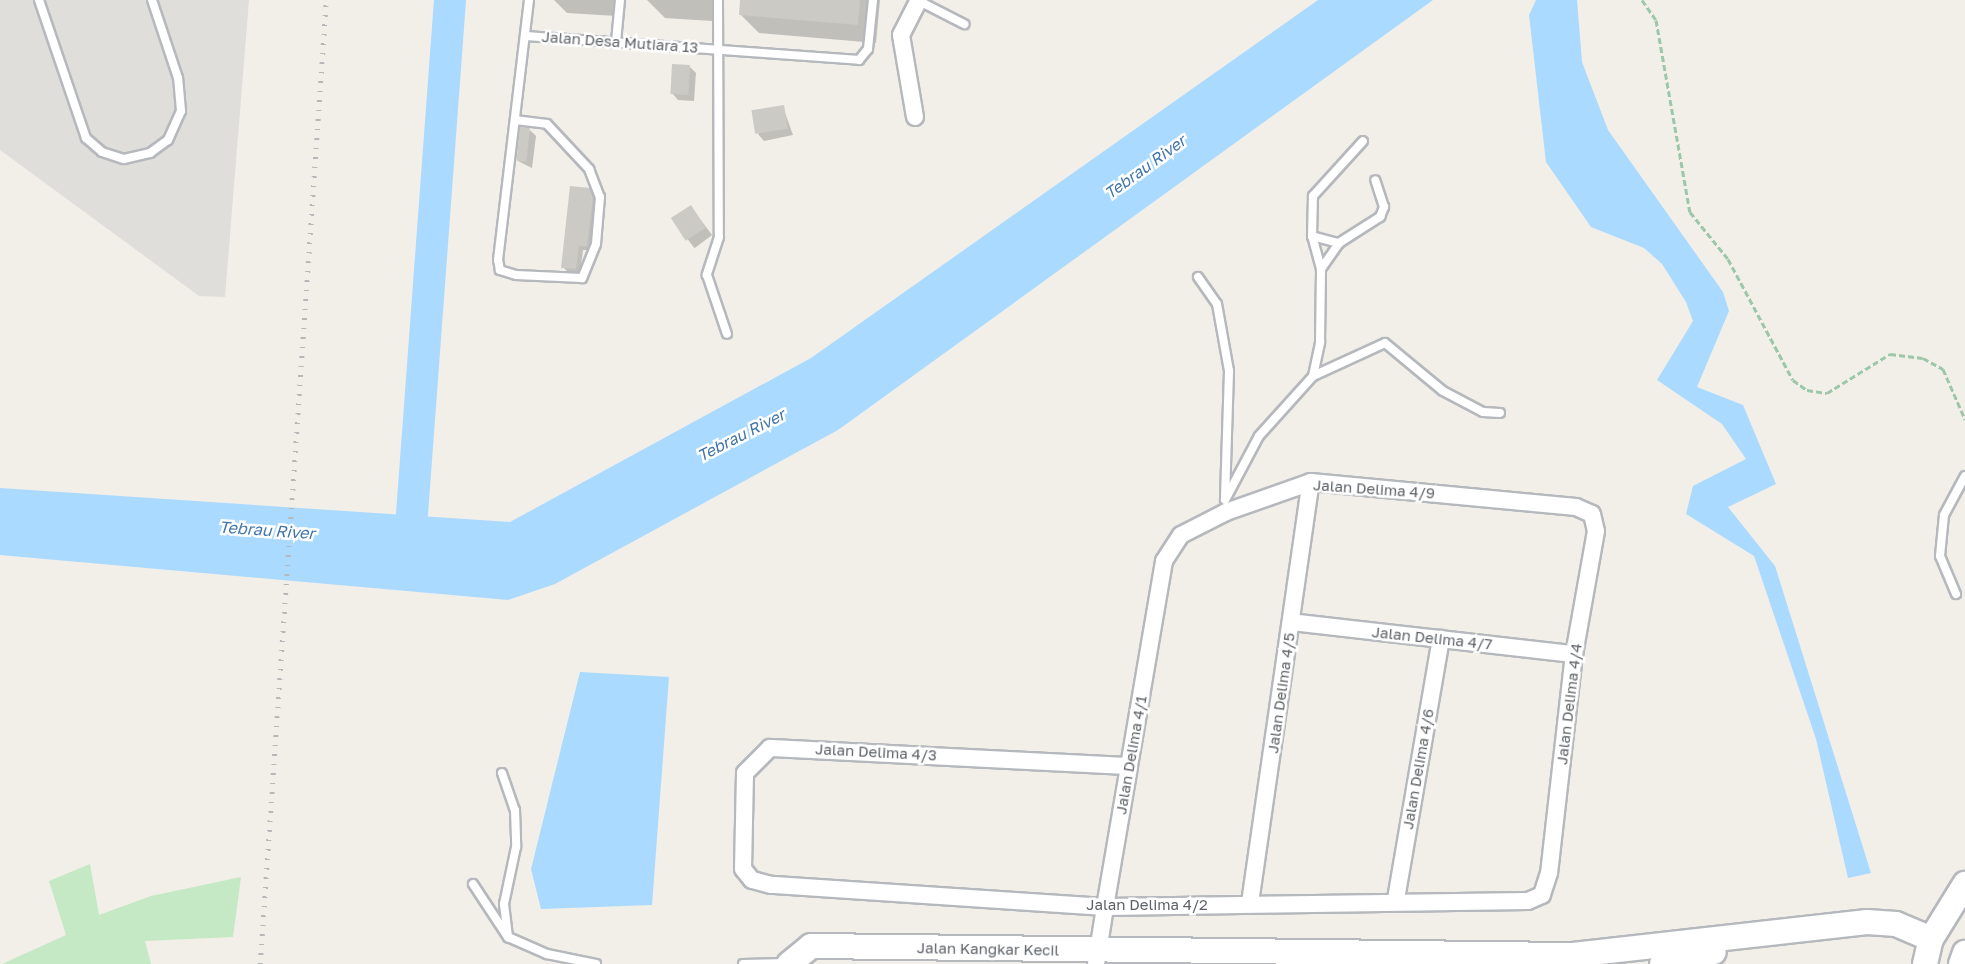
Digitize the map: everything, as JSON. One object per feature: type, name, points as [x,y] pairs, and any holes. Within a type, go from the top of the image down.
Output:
[{"type":"street","points":[[915,117],[901,35],[919,1]]},
{"type":"street","name":"Jalan Delima 4/9","points":[[1170,548],[1181,535],[1226,506],[1311,482],[1576,507],[1592,514]]},
{"type":"street","name":"Jalan Delima 4/5","points":[[1250,903],[1311,482]]},
{"type":"street","name":"Jalan Delima 4/4","points":[[1542,895],[1549,873],[1574,654],[1596,531],[1592,514]]},
{"type":"street","name":"Jalan Delima 4/1","points":[[1098,957],[1129,766],[1170,548]]},
{"type":"street","name":"Jalan Delima 4/7","points":[[1291,622],[1574,654]]},
{"type":"street","name":"Jalan Delima 4/6","points":[[1396,899],[1441,639]]},
{"type":"street","name":"Jalan Delima 4/3","points":[[752,880],[743,869],[741,848],[745,773],[770,748],[1129,766]]},
{"type":"street","name":"Jalan Delima 4/2","points":[[752,880],[1106,907],[1396,899],[1528,901],[1542,895]]},
{"type":"street","points":[[1924,964],[1931,939],[1965,884]]},
{"type":"street","name":"Jalan Kangkar Kecil","points":[[789,964],[811,946],[1098,957],[1573,955],[1770,936],[1882,922],[1931,939]]},
{"type":"street","name":"Jalan Kangkar Kecil","points":[[1662,964],[1770,936]]},
{"type":"street","points":[[1961,964],[1965,953]]},
{"type":"lane","points":[[39,0],[86,138],[102,152],[124,159],[150,153],[168,140],[182,111],[178,78],[152,0]]},
{"type":"lane","points":[[515,120],[547,124],[589,169],[599,208],[596,244],[582,278],[500,270],[515,120],[529,0]]},
{"type":"lane","points":[[616,42],[620,0]]},
{"type":"lane","points":[[718,0],[714,49],[718,237],[706,275],[727,334]]},
{"type":"lane","name":"Jalan Desa Mutiara 13","points":[[526,36],[859,60],[868,49],[873,0]]},
{"type":"lane","points":[[919,1],[964,24]]},
{"type":"lane","points":[[1313,376],[1321,269],[1312,236],[1313,196],[1324,178],[1363,141]]},
{"type":"lane","points":[[1321,269],[1340,243],[1380,217],[1384,207],[1375,180]]},
{"type":"lane","points":[[1312,236],[1340,243]]},
{"type":"lane","points":[[1198,277],[1217,304],[1229,371],[1226,506]]},
{"type":"lane","points":[[1226,506],[1259,436],[1313,376],[1385,343],[1443,391],[1483,412],[1500,413]]},
{"type":"lane","points":[[1956,594],[1940,556],[1944,515],[1965,476]]},
{"type":"lane","points":[[502,773],[515,810],[516,847],[504,904],[508,937]]},
{"type":"lane","points":[[473,884],[508,937],[547,954],[596,964]]},
{"type":"lane","points":[[742,964],[789,964]]},
{"type":"path","points":[[1642,0],[1656,20],[1690,212],[1728,259],[1792,380],[1827,393],[1883,357],[1923,358],[1943,369],[1965,419]]},
{"type":"shaded area","points":[[0,0],[249,0],[225,297],[199,296],[0,150]]},
{"type":"green space","points":[[90,864],[99,915],[151,896],[241,877],[233,937],[145,941],[151,964],[2,964],[66,935],[49,881]]},
{"type":"water","name":"Tebrau River","points":[[1318,0],[1433,0],[838,430],[555,584],[508,600],[0,555],[0,488],[510,522],[811,358]]},
{"type":"water","points":[[1536,0],[1577,0],[1582,62],[1608,130],[1723,292],[1729,311],[1697,387],[1743,405],[1776,484],[1728,507],[1775,566],[1871,873],[1848,878],[1816,739],[1754,556],[1686,514],[1693,486],[1746,459],[1722,424],[1657,380],[1693,321],[1686,302],[1662,264],[1644,248],[1591,227],[1546,162],[1529,15]]},
{"type":"water","points":[[580,672],[669,677],[652,905],[541,909],[531,869]]},
{"type":"building","points":[[740,0],[860,0],[858,25],[739,15]]},
{"type":"building","points":[[672,64],[690,65],[688,95],[670,94]]},
{"type":"building","points":[[784,105],[788,129],[755,134],[751,110]]},
{"type":"building","points":[[520,127],[530,128],[526,162],[516,161]]},
{"type":"building","points":[[570,186],[590,188],[593,196],[587,246],[579,246],[576,269],[561,268]]},
{"type":"building","points":[[691,205],[706,228],[686,241],[671,218]]},
{"type":"waterway","points":[[410,541],[450,0]]},
{"type":"railway","points":[[260,964],[326,0]]}]
